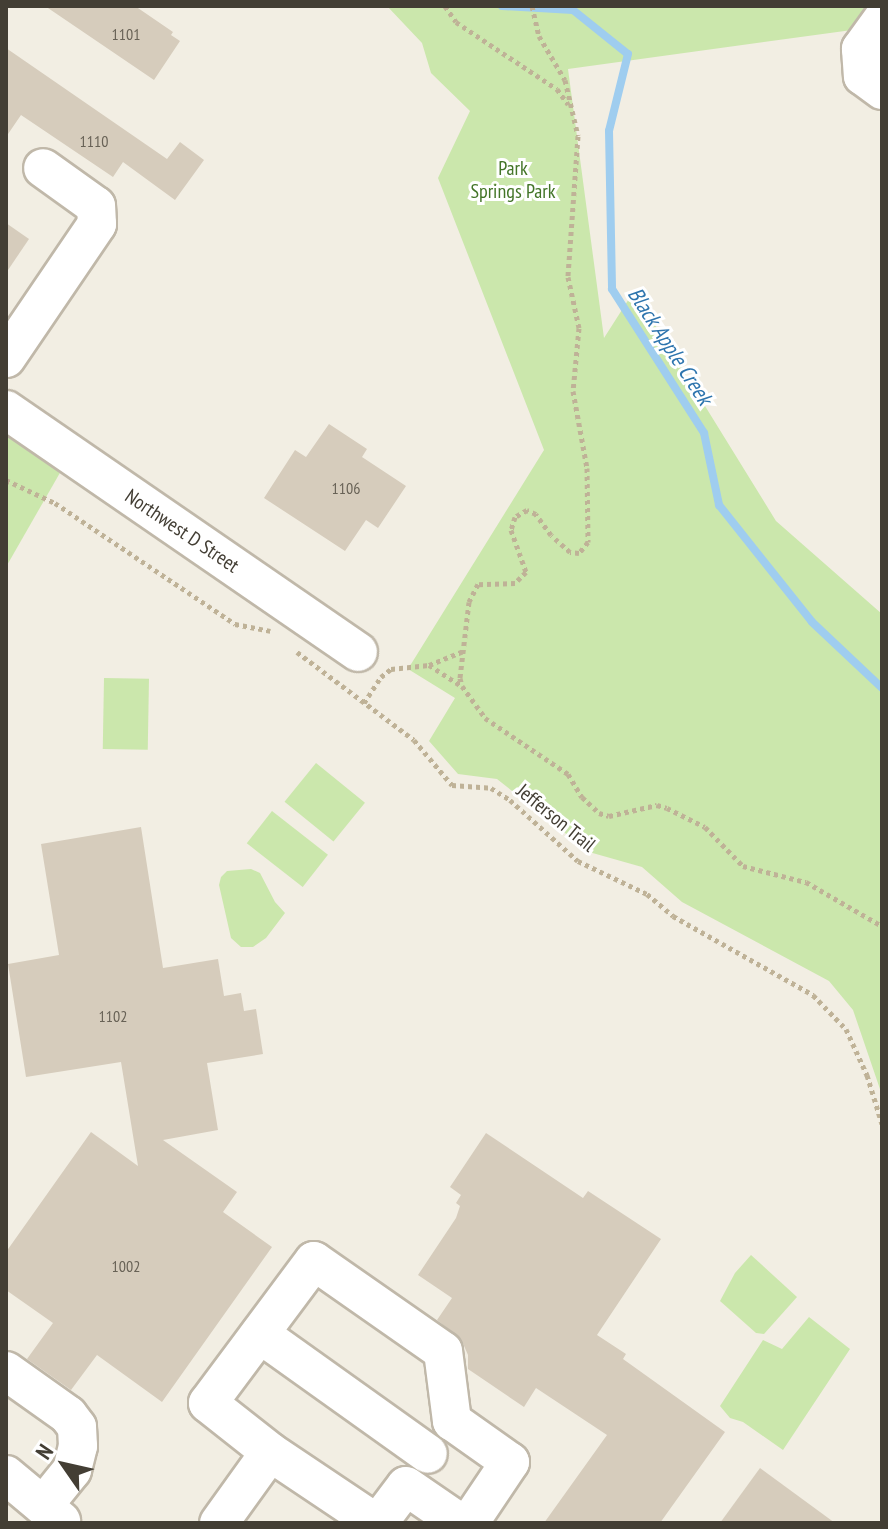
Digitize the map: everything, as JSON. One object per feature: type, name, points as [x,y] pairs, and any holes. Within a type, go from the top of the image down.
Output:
[{"type":"street","points":[[872,34],[863,76],[882,90]]},
{"type":"street","points":[[6,358],[97,224],[96,206],[43,168]]},
{"type":"street","name":"Northwest D Street","points":[[6,410],[358,652]]},
{"type":"street","points":[[314,1261],[443,1351],[452,1421],[377,1523],[270,1452],[208,1403],[260,1334],[314,1261]]},
{"type":"street","points":[[260,1334],[428,1454]]},
{"type":"street","points":[[6,1371],[68,1415],[77,1427],[78,1446],[72,1470],[53,1514],[6,1475]]},
{"type":"street","points":[[452,1421],[510,1462],[469,1523]]},
{"type":"street","points":[[219,1523],[270,1452]]},
{"type":"street","points":[[406,1486],[460,1523]]},
{"type":"path","points":[[445,6],[456,22],[557,89],[571,108]]},
{"type":"path","points":[[462,686],[469,602],[478,584],[515,583],[526,572],[511,530],[515,517],[527,510],[536,514],[551,535],[570,552],[579,553],[588,542],[587,468],[573,391],[579,328],[568,277],[578,136],[565,80],[539,36],[532,6]]},
{"type":"path","points":[[6,480],[55,503],[235,624],[270,631],[282,640]]},
{"type":"path","name":"Jefferson Trail","points":[[294,649],[414,740],[452,785],[491,788],[510,800],[578,861],[647,894],[673,916],[813,995],[846,1029],[867,1075],[882,1124]]},
{"type":"path","points":[[364,703],[381,677],[391,669],[429,665],[464,651]]},
{"type":"path","points":[[429,665],[462,686],[485,718],[568,774],[582,797],[599,813],[614,816],[657,805],[667,808],[705,827],[743,866],[806,882],[882,926]]},
{"type":"green space","name":"Park Springs Park","points":[[387,6],[870,6],[852,30],[568,69],[604,338],[634,291],[776,521],[882,614],[882,1095],[853,1010],[829,981],[682,902],[642,867],[589,852],[497,779],[458,774],[429,741],[455,698],[408,669],[544,450],[438,178],[470,111],[431,73],[422,43]]},
{"type":"green space","points":[[6,435],[61,471],[6,567]]},
{"type":"green space","points":[[104,678],[149,679],[148,750],[103,749]]},
{"type":"green space","points":[[316,763],[365,803],[333,842],[285,802]]},
{"type":"green space","points":[[272,811],[328,855],[303,887],[247,843]]},
{"type":"green space","points":[[251,869],[260,873],[275,902],[285,913],[266,938],[253,947],[241,947],[231,938],[219,885],[227,871]]},
{"type":"green space","points":[[751,1255],[797,1297],[764,1334],[756,1333],[720,1301],[735,1273]]},
{"type":"green space","points":[[809,1317],[850,1349],[783,1450],[743,1422],[730,1418],[720,1406],[763,1340],[782,1349]]},
{"type":"building","points":[[45,6],[135,6],[173,32],[171,35],[180,41],[154,80]]},
{"type":"building","points":[[6,48],[167,159],[180,142],[204,160],[175,200],[123,162],[113,177],[21,115],[6,137]]},
{"type":"building","points":[[6,223],[29,239],[6,273]]},
{"type":"building","points":[[329,424],[367,449],[362,457],[406,486],[378,528],[366,520],[345,551],[264,498],[295,450],[306,457]]},
{"type":"building","points":[[141,827],[163,968],[218,959],[224,996],[241,993],[244,1011],[256,1009],[263,1054],[207,1063],[218,1130],[163,1140],[237,1192],[223,1212],[272,1247],[162,1402],[97,1355],[71,1390],[27,1359],[53,1323],[6,1290],[6,1252],[91,1132],[138,1166],[121,1062],[26,1077],[8,964],[59,955],[41,844]]},
{"type":"building","points":[[486,1133],[583,1198],[588,1191],[661,1239],[597,1335],[626,1354],[623,1359],[725,1432],[660,1523],[544,1523],[607,1435],[536,1388],[524,1407],[468,1369],[468,1355],[461,1339],[437,1320],[452,1298],[418,1275],[456,1218],[460,1206],[456,1203],[461,1195],[450,1187]]},
{"type":"building","points":[[760,1468],[835,1523],[720,1523]]},
{"type":"waterway","name":"Black Apple Creek","points":[[502,6],[573,10],[628,54],[609,131],[612,289],[704,433],[719,505],[812,622],[882,688]]}]
